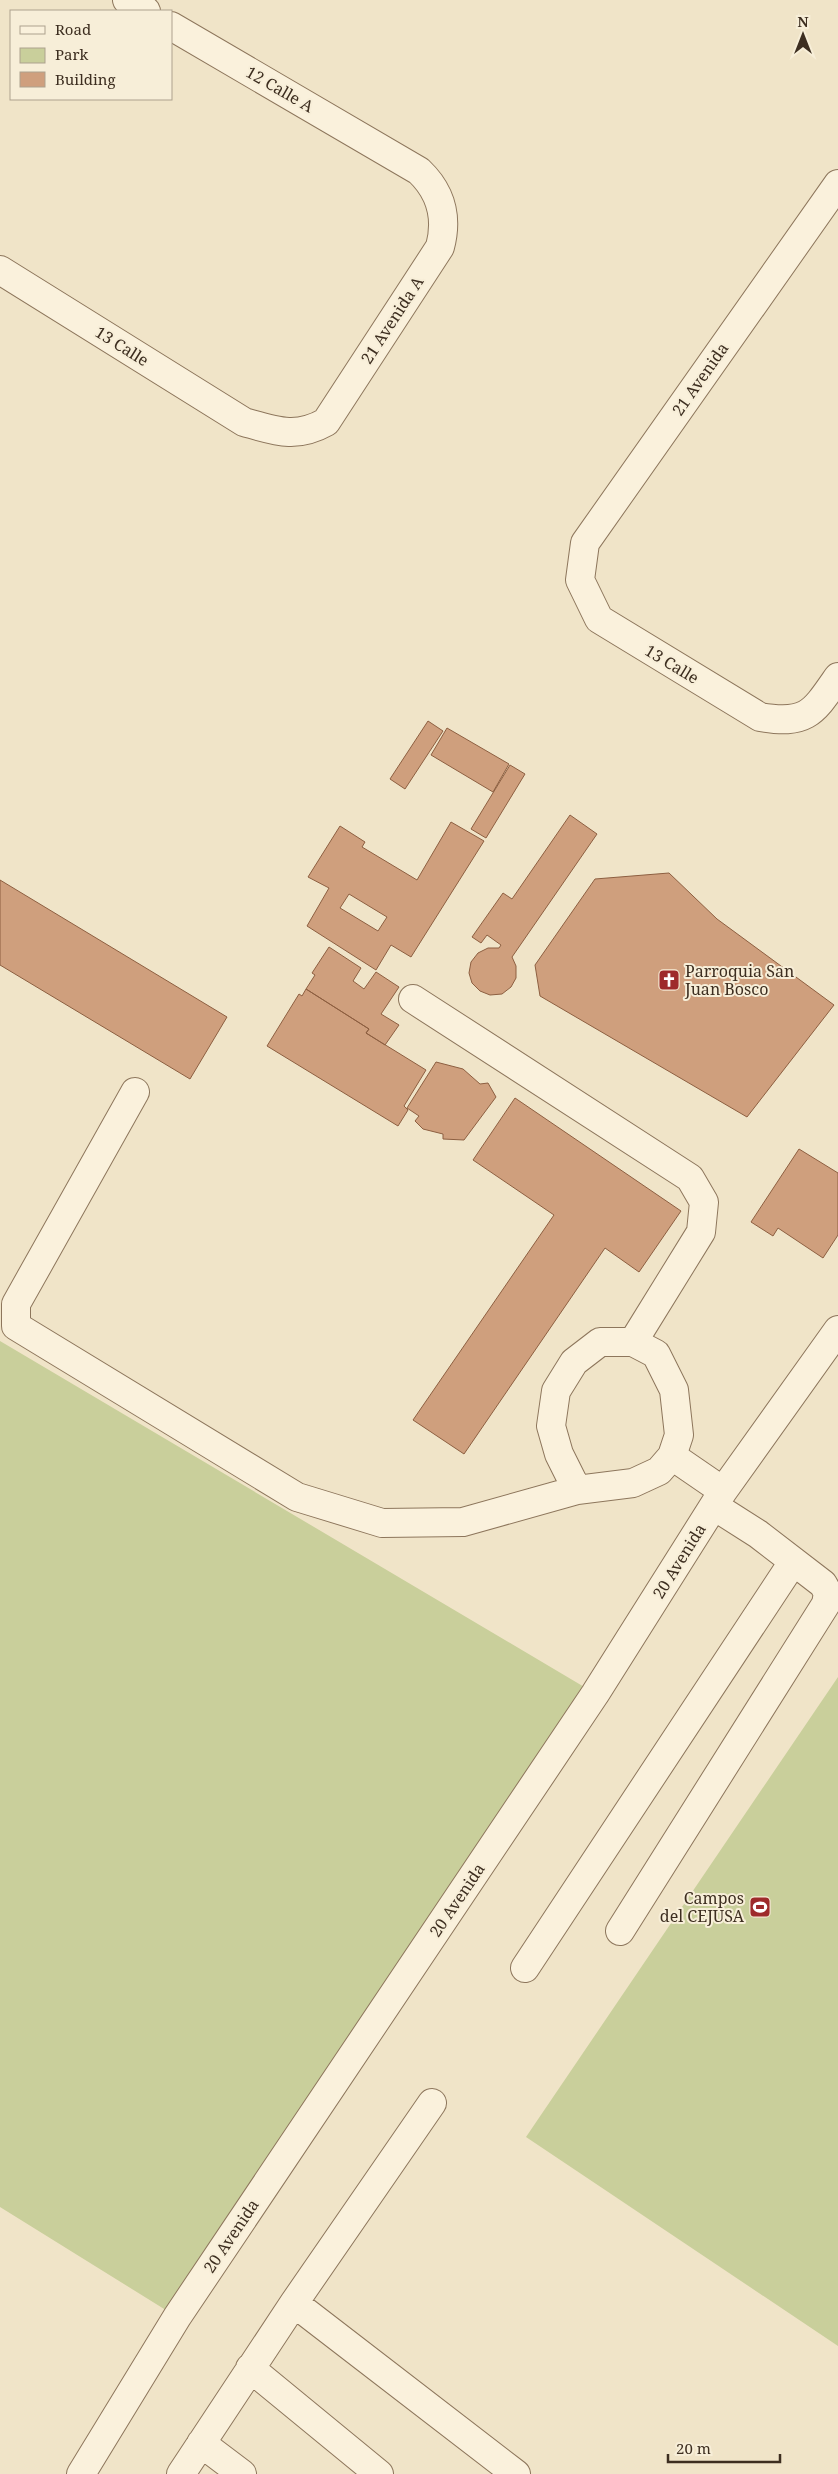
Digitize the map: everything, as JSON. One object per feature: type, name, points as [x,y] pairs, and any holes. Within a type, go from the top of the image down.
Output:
[{"type":"street","points":[[126,0],[144,10]]},
{"type":"street","name":"12 Calle A","points":[[172,27],[389,153]]},
{"type":"street","name":"21 Avenida A","points":[[244,422],[290,433],[305,432],[326,422],[440,247],[444,222],[437,192],[419,171],[389,153]]},
{"type":"street","name":"21 Avenida","points":[[580,580],[584,543],[838,184]]},
{"type":"street","name":"13 Calle","points":[[0,270],[244,422]]},
{"type":"street","name":"13 Calle","points":[[580,580],[599,620],[760,717],[787,722],[815,710],[838,678]]},
{"type":"street","points":[[413,999],[690,1178],[704,1202],[701,1232],[633,1342]]},
{"type":"street","points":[[135,1092],[16,1304],[16,1326],[297,1497],[382,1524],[463,1522],[577,1490],[633,1483],[659,1471],[672,1456],[679,1435],[674,1390],[656,1354],[633,1342],[600,1342],[574,1362],[556,1392],[551,1426],[559,1454],[577,1490]]},
{"type":"street","name":"20 Avenida","points":[[81,2474],[177,2316],[595,1694],[718,1499],[838,1330]]},
{"type":"street","points":[[620,1930],[826,1604],[828,1593],[824,1584],[758,1534],[672,1456]]},
{"type":"street","points":[[525,1968],[793,1562]]},
{"type":"street","points":[[181,2474],[250,2368],[432,2103]]},
{"type":"street","points":[[294,2303],[516,2474]]},
{"type":"street","points":[[250,2368],[379,2474]]},
{"type":"street","points":[[201,2443],[242,2474]]},
{"type":"green space","points":[[0,1341],[591,1691],[177,2317],[0,2207]]},
{"type":"green space","name":"Campos del CEJUSA","points":[[838,1677],[838,2346],[526,2137]]},
{"type":"building","points":[[428,721],[443,731],[405,789],[390,779]]},
{"type":"building","points":[[447,728],[509,764],[493,792],[431,755]]},
{"type":"building","points":[[510,765],[525,774],[486,838],[471,829]]},
{"type":"building","points":[[570,815],[597,834],[512,957],[516,966],[516,978],[511,987],[502,994],[490,995],[480,991],[472,983],[469,973],[471,962],[478,953],[488,948],[499,948],[501,945],[487,935],[481,943],[472,937],[503,893],[512,899]]},
{"type":"building","points":[[451,822],[484,841],[411,957],[391,945],[376,970],[307,926],[329,888],[308,877],[340,826],[365,842],[362,847],[417,880]],"holes":[[[349,894],[387,917],[378,931],[340,908]]]},
{"type":"building","name":"Parroquia San Juan Bosco","points":[[669,873],[717,919],[834,1005],[747,1117],[540,996],[535,965],[595,879]]},
{"type":"building","points":[[0,880],[227,1017],[190,1079],[0,965]]},
{"type":"building","points":[[329,947],[361,968],[353,981],[364,989],[376,972],[399,987],[381,1014],[399,1025],[385,1045],[366,1033],[369,1029],[306,989],[315,975],[312,973]]},
{"type":"building","points":[[306,989],[369,1029],[366,1033],[426,1070],[404,1106],[408,1110],[398,1126],[267,1046],[299,994],[302,996]]},
{"type":"building","points":[[436,1062],[463,1069],[480,1084],[488,1083],[496,1097],[464,1140],[443,1139],[443,1134],[423,1129],[415,1121],[419,1116],[407,1108]]},
{"type":"building","points":[[515,1098],[681,1211],[639,1272],[605,1248],[464,1454],[413,1420],[554,1215],[473,1160]]},
{"type":"building","points":[[799,1149],[838,1173],[838,1235],[823,1258],[778,1228],[773,1236],[751,1222]]},
{"type":"place","name":"Parroquia San Juan Bosco","points":[[669,980]]},
{"type":"place","name":"Campos del CEJUSA","points":[[760,1907]]}]
